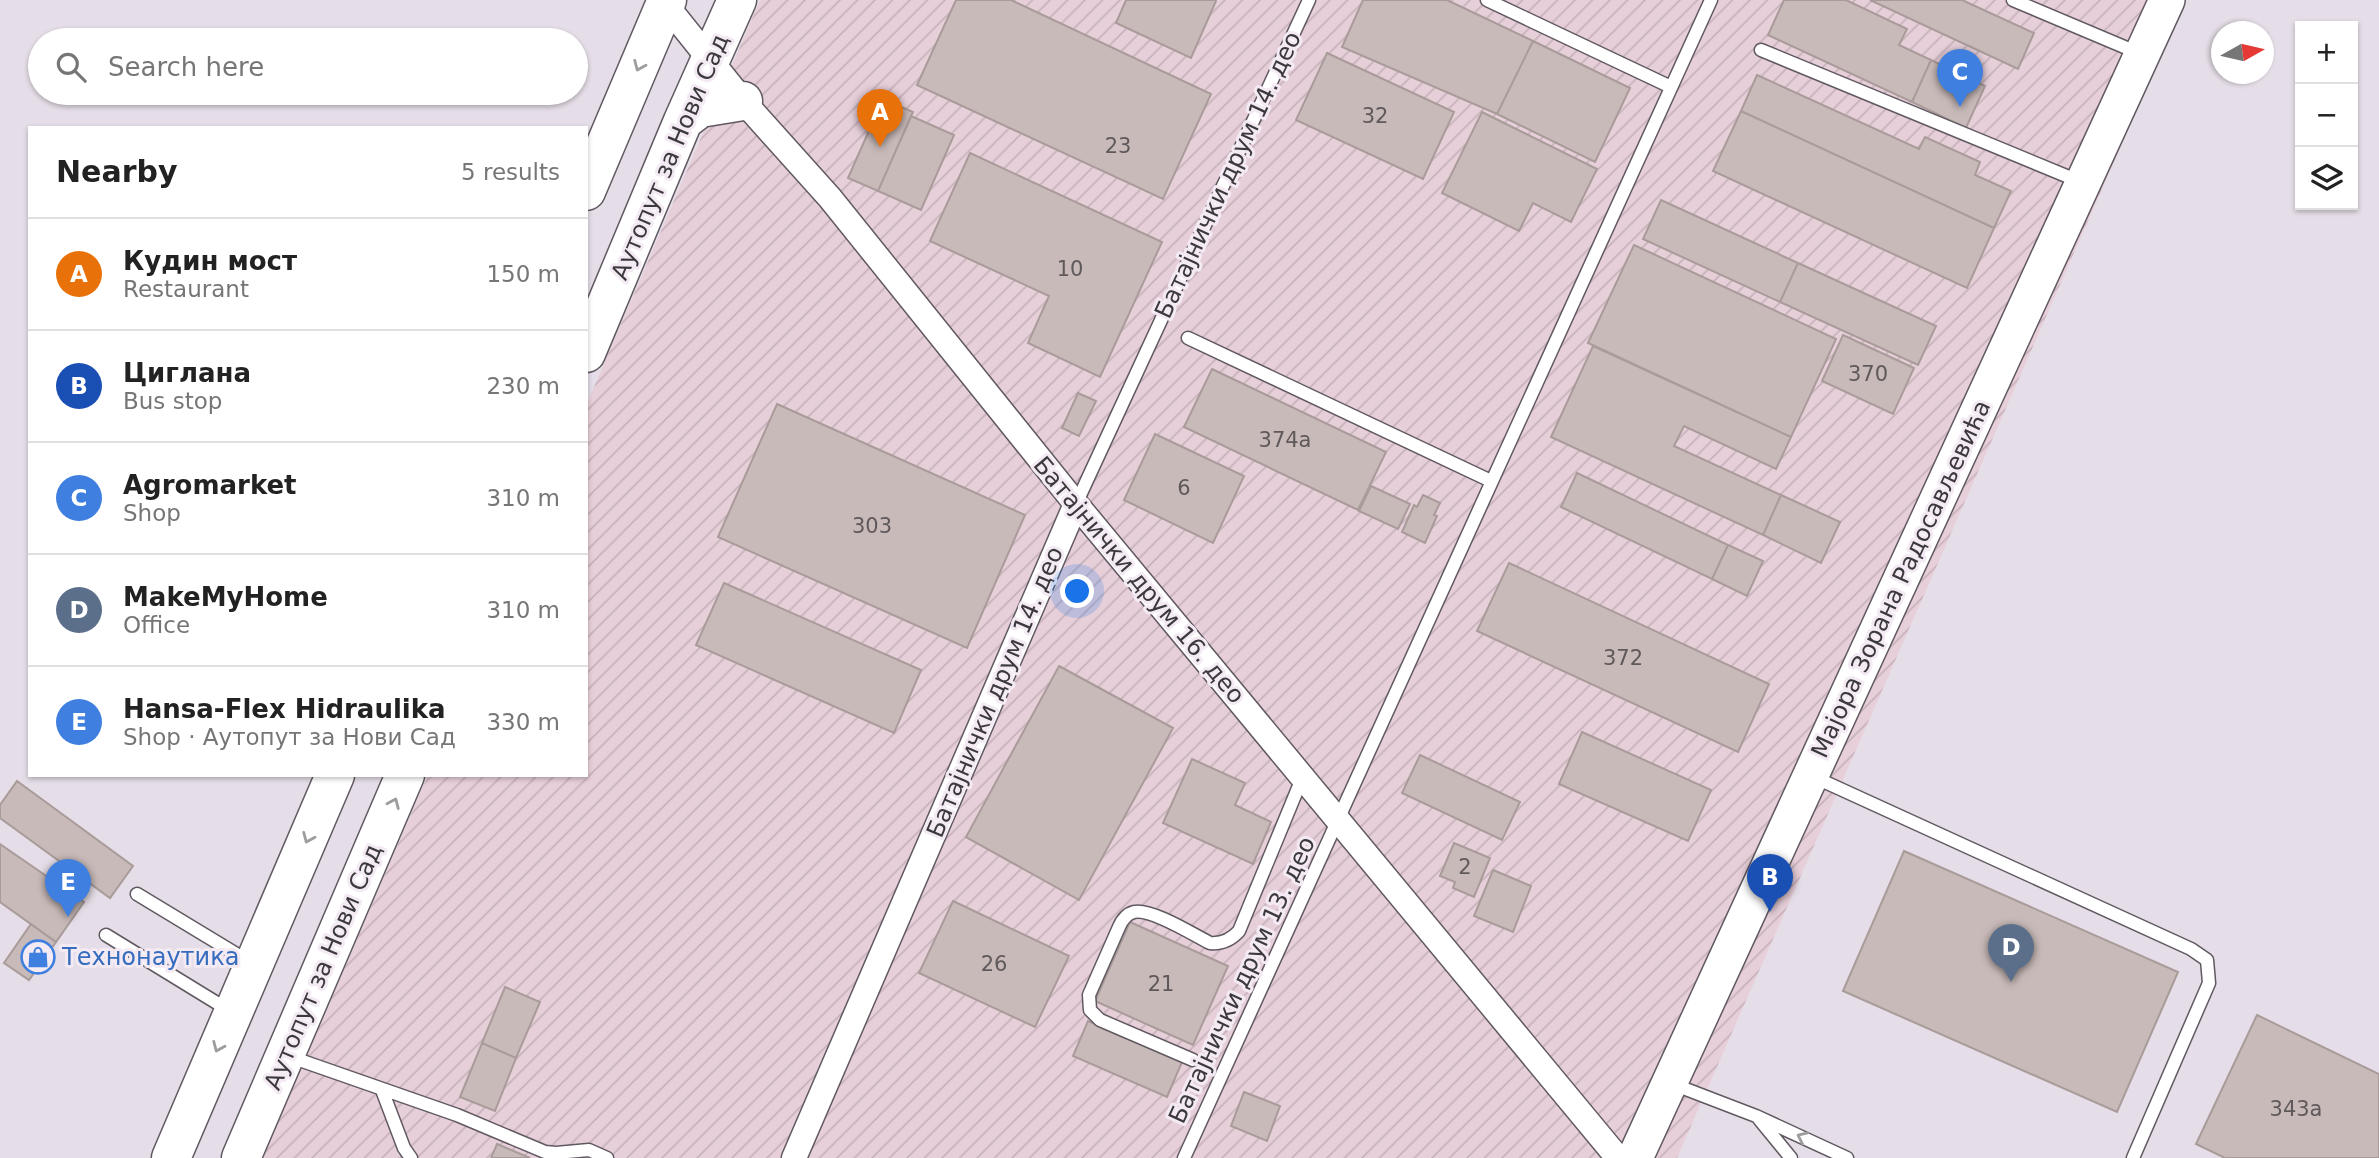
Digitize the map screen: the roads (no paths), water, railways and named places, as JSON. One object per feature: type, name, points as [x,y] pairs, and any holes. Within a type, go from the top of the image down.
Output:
[{"type":"main road","name":"Аутопут за Нови Сад","points":[[588,348],[737,0]]},
{"type":"main road","name":"Мајора Зорана Радосављевића","points":[[1635,1158],[2167,0]]},
{"type":"main road","points":[[588,186],[665,1]]},
{"type":"main road","points":[[683,121],[700,108],[743,101]]},
{"type":"main road","points":[[171,1158],[334,777]]},
{"type":"main road","name":"Аутопут за Нови Сад","points":[[241,1158],[404,777]]},
{"type":"street","name":"Батајнички друм 16. део","points":[[665,1],[710,61],[830,198],[1076,504],[1618,1158]]},
{"type":"street","name":"Батајнички друм 14. део","points":[[794,1158],[1076,504]]},
{"type":"lane","name":"Батајнички друм 14. део","points":[[1076,504],[1309,0]]},
{"type":"lane","points":[[1487,0],[1671,87]]},
{"type":"lane","points":[[1339,819],[1711,0]]},
{"type":"lane","points":[[2012,0],[2142,54]]},
{"type":"lane","points":[[1761,50],[2083,183]]},
{"type":"lane","points":[[1188,338],[1491,481]]},
{"type":"lane","points":[[1193,1060],[1100,1020],[1090,1010],[1089,995],[1123,919],[1134,912],[1149,913],[1210,943],[1222,943],[1234,937],[1239,931],[1303,776]]},
{"type":"lane","points":[[1810,776],[2192,949],[2207,960],[2209,983],[2133,1158]]},
{"type":"lane","name":"Батајнички друм 13. део","points":[[1184,1158],[1339,819]]},
{"type":"lane","points":[[137,894],[254,965]]},
{"type":"lane","points":[[106,935],[233,1013]]},
{"type":"lane","points":[[285,1055],[457,1115],[545,1152],[589,1150],[607,1158]]},
{"type":"lane","points":[[1668,1083],[1756,1116],[1847,1158]]},
{"type":"lane","points":[[382,1090],[404,1148],[411,1158]]},
{"type":"lane","points":[[1756,1116],[1779,1153],[1791,1158]]},
{"type":"place","name":"Agromarket","points":[[1960,107]]},
{"type":"place","name":"Кудин мост","points":[[880,147]]},
{"type":"place","name":"Циглана","points":[[1770,912]]},
{"type":"place","name":"Hansa-Flex Hidraulika","points":[[68,917]]},
{"type":"place","name":"Технонаутика","points":[[38,957]]},
{"type":"place","name":"MakeMyHome","points":[[2011,982]]}]
